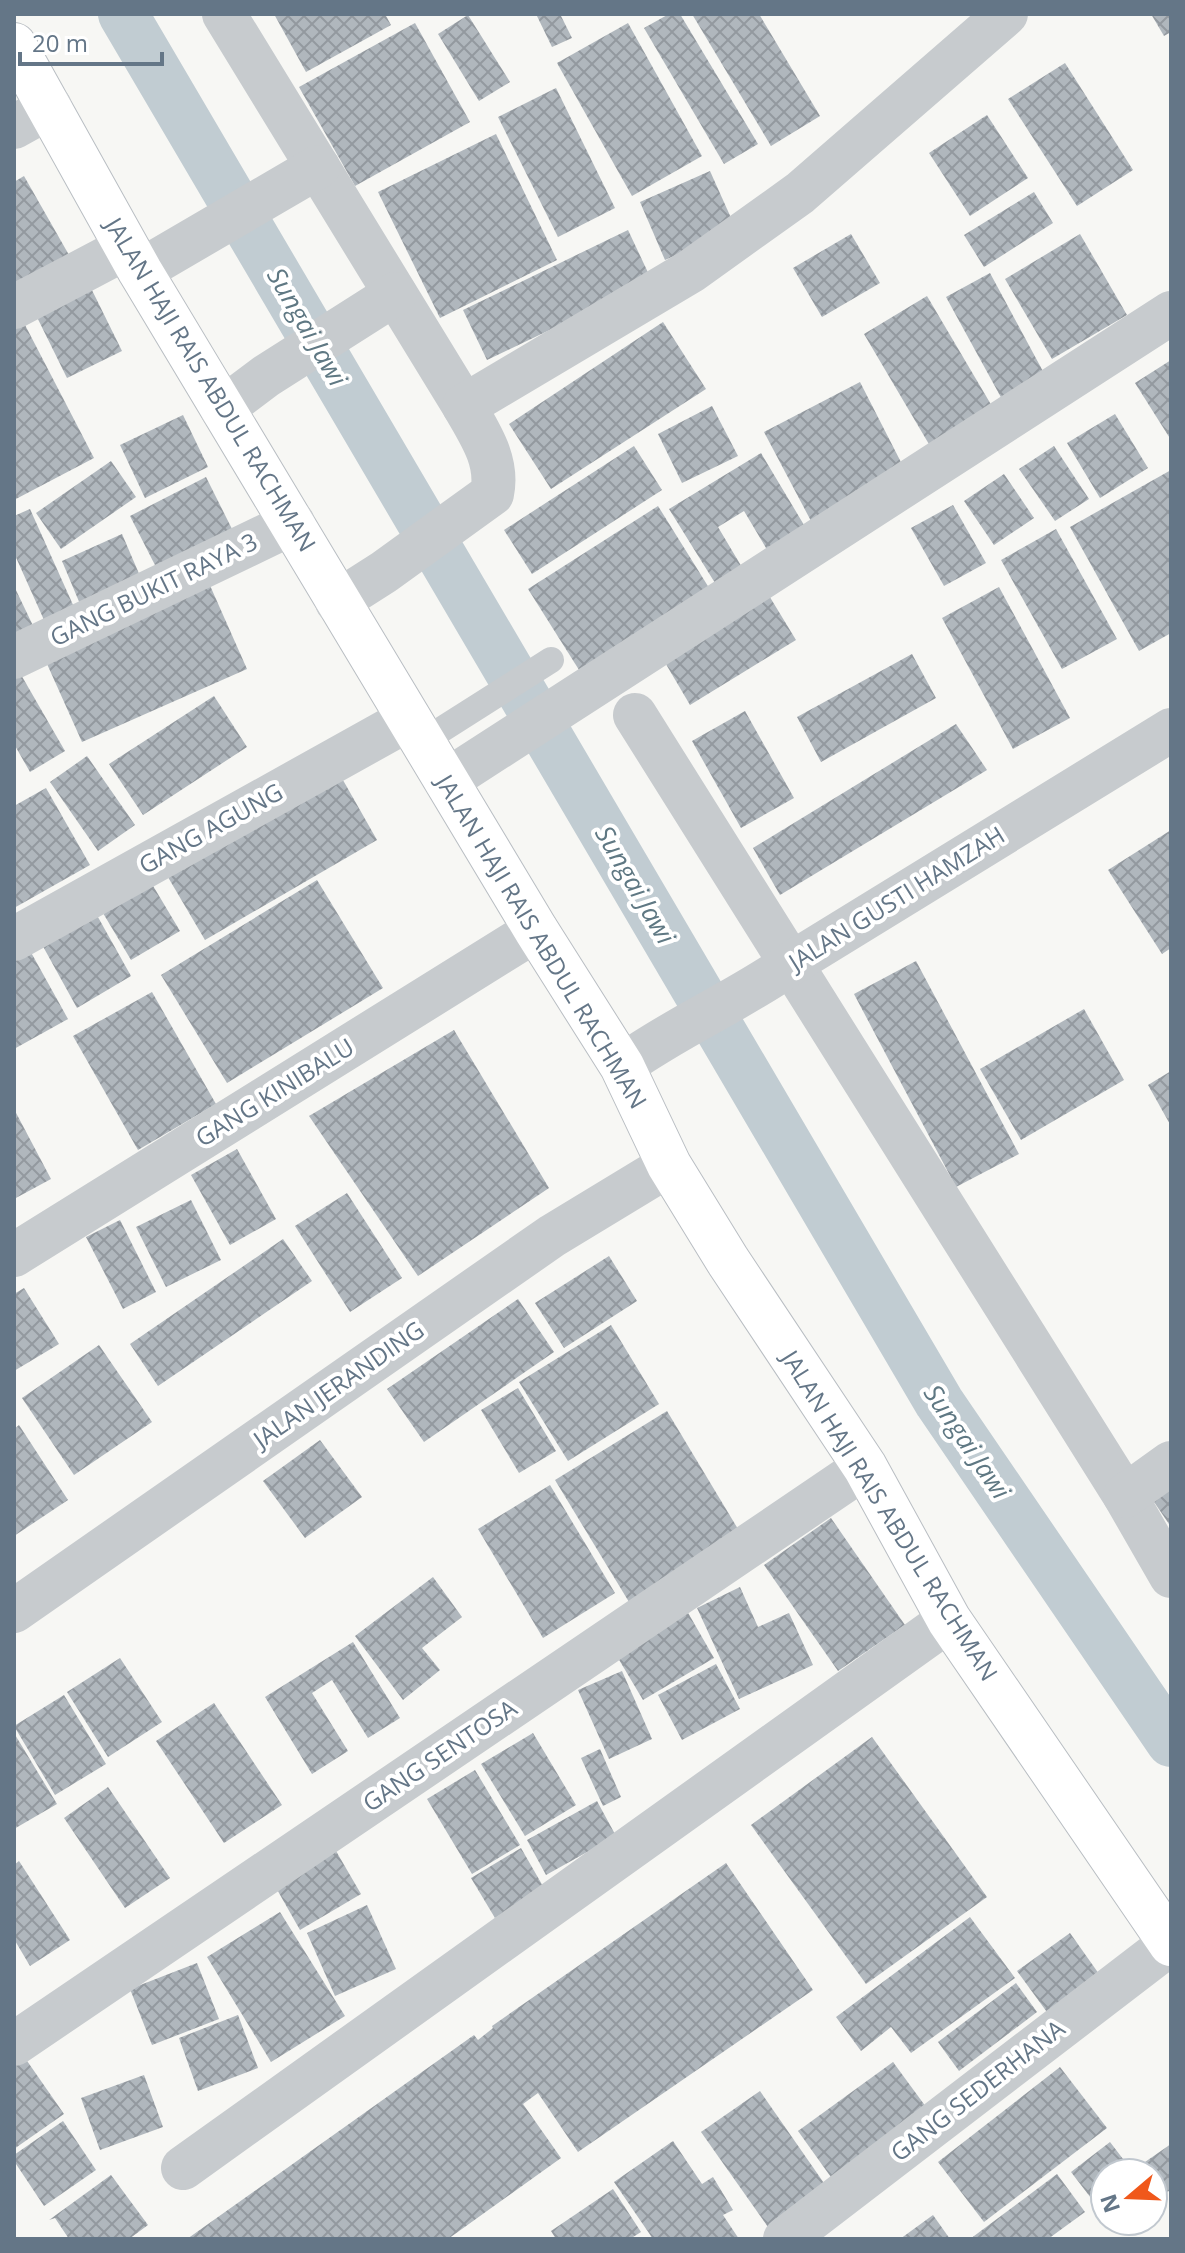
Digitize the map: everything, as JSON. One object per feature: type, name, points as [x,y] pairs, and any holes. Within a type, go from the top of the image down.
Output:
[{"type":"street","points":[[224,14],[305,174],[395,294],[464,406],[489,452],[496,477],[492,494],[473,509],[337,602]]},
{"type":"street","points":[[464,406],[691,271],[800,193],[1006,14]]},
{"type":"street","name":"JALAN HAJI RAIS ABDUL RACHMAN","points":[[14,45],[32,117],[133,260],[536,930],[636,1056],[669,1165],[728,1261],[865,1467],[949,1620],[1171,1944]]},
{"type":"street","points":[[14,307],[195,237],[305,174]]},
{"type":"street","points":[[222,409],[266,376],[395,294]]},
{"type":"street","points":[[446,781],[1171,313]]},
{"type":"street","name":"GANG BUKIT RAYA 3","points":[[14,657],[293,523]]},
{"type":"street","points":[[635,715],[779,972],[1125,1496],[1171,1576]]},
{"type":"street","name":"GANG AGUNG","points":[[14,939],[415,730]]},
{"type":"street","name":"JALAN GUSTI HAMZAH","points":[[636,1056],[779,972],[1171,730]]},
{"type":"street","name":"GANG KINIBALU","points":[[14,1255],[536,930]]},
{"type":"street","name":"JALAN JERANDING","points":[[14,1611],[552,1236],[669,1165]]},
{"type":"street","points":[[1125,1496],[1171,1463]]},
{"type":"street","name":"GANG SENTOSA","points":[[14,2044],[865,1467]]},
{"type":"street","points":[[183,2168],[949,1620]]},
{"type":"street","name":"GANG SEDERHANA","points":[[785,2239],[1171,1944]]},
{"type":"lane","points":[[415,730],[464,716],[545,664]]},
{"type":"building","points":[[274,14],[385,14],[391,25],[306,72]]},
{"type":"building","points":[[536,14],[560,14],[572,38],[552,47]]},
{"type":"building","points":[[669,14],[680,14],[758,144],[724,164],[644,28]]},
{"type":"building","points":[[692,14],[759,14],[820,116],[771,146]]},
{"type":"building","points":[[1151,14],[1171,14],[1171,32],[1164,36]]},
{"type":"building","points":[[468,15],[510,82],[479,101],[438,34]]},
{"type":"building","points":[[415,23],[470,122],[355,186],[299,87]]},
{"type":"building","points":[[628,23],[702,156],[632,196],[557,63]]},
{"type":"building","points":[[1065,63],[1133,170],[1077,206],[1008,99]]},
{"type":"building","points":[[556,88],[615,208],[558,237],[498,117]]},
{"type":"building","points":[[987,115],[1028,178],[970,216],[929,153]]},
{"type":"building","points":[[496,134],[557,260],[440,318],[378,192]]},
{"type":"building","points":[[710,171],[736,229],[665,260],[640,202]]},
{"type":"building","points":[[24,176],[73,262],[14,296],[14,182]]},
{"type":"building","points":[[1034,192],[1053,223],[984,267],[964,235]]},
{"type":"building","points":[[628,230],[652,281],[487,360],[463,310]]},
{"type":"building","points":[[851,234],[880,283],[822,317],[793,268]]},
{"type":"building","points":[[1080,234],[1127,315],[1052,359],[1005,279]]},
{"type":"building","points":[[990,273],[1052,388],[1009,412],[946,297]]},
{"type":"building","points":[[86,278],[122,351],[67,378],[31,305]]},
{"type":"building","points":[[927,296],[996,413],[933,451],[864,334]]},
{"type":"building","points":[[663,322],[706,389],[551,489],[509,424]]},
{"type":"building","points":[[24,323],[94,458],[14,500],[14,329]]},
{"type":"building","points":[[1171,360],[1171,440],[1135,383]]},
{"type":"building","points":[[860,382],[906,472],[811,521],[764,432]]},
{"type":"building","points":[[712,406],[738,456],[682,483],[658,434]]},
{"type":"building","points":[[1115,414],[1148,468],[1100,498],[1067,443]]},
{"type":"building","points":[[183,415],[208,467],[145,498],[120,445]]},
{"type":"building","points":[[634,446],[662,490],[532,574],[504,530]]},
{"type":"building","points":[[1054,446],[1089,499],[1055,521],[1019,469]]},
{"type":"building","points":[[761,453],[810,535],[772,558],[744,511],[718,527],[746,574],[720,591],[669,509]]},
{"type":"building","points":[[111,461],[136,497],[61,549],[36,513]]},
{"type":"building","points":[[1171,470],[1171,633],[1139,651],[1070,527]]},
{"type":"building","points":[[1004,474],[1034,518],[994,545],[964,501]]},
{"type":"building","points":[[206,477],[234,533],[158,571],[130,516]]},
{"type":"building","points":[[953,505],[986,563],[944,586],[911,528]]},
{"type":"building","points":[[658,506],[716,599],[586,681],[528,589]]},
{"type":"building","points":[[30,509],[74,607],[44,620],[14,553],[14,516]]},
{"type":"building","points":[[1056,529],[1117,639],[1062,669],[1001,560]]},
{"type":"building","points":[[122,534],[140,576],[80,604],[62,561]]},
{"type":"building","points":[[208,581],[247,669],[82,742],[43,655]]},
{"type":"building","points":[[14,586],[37,634],[14,646]]},
{"type":"building","points":[[999,587],[1070,718],[1013,749],[942,618]]},
{"type":"building","points":[[765,589],[796,640],[690,705],[660,654]]},
{"type":"building","points":[[912,654],[936,698],[821,762],[797,717]]},
{"type":"building","points":[[20,673],[65,751],[30,772],[14,744],[14,676]]},
{"type":"building","points":[[214,696],[247,747],[143,815],[109,764]]},
{"type":"building","points":[[745,711],[794,798],[741,828],[692,741]]},
{"type":"building","points":[[956,724],[987,770],[780,895],[753,848]]},
{"type":"building","points":[[87,756],[135,825],[98,851],[50,782]]},
{"type":"building","points":[[335,766],[377,840],[205,940],[162,867]]},
{"type":"building","points":[[46,788],[90,865],[14,908],[14,806]]},
{"type":"building","points":[[1171,830],[1171,948],[1162,954],[1108,870]]},
{"type":"building","points":[[143,869],[180,931],[131,960],[94,898]]},
{"type":"building","points":[[317,880],[383,988],[227,1083],[161,975]]},
{"type":"building","points":[[94,910],[131,976],[77,1008],[40,941]]},
{"type":"building","points":[[23,938],[68,1019],[14,1049],[14,943]]},
{"type":"building","points":[[916,961],[1019,1154],[956,1187],[854,994]]},
{"type":"building","points":[[152,992],[216,1104],[138,1150],[73,1036]]},
{"type":"building","points":[[1084,1009],[1124,1080],[1021,1140],[980,1069]]},
{"type":"building","points":[[454,1030],[549,1188],[418,1276],[309,1116]]},
{"type":"building","points":[[1171,1071],[1171,1126],[1148,1085]]},
{"type":"building","points":[[14,1109],[51,1179],[14,1199]]},
{"type":"building","points":[[237,1149],[276,1219],[230,1245],[191,1175]]},
{"type":"building","points":[[347,1193],[402,1278],[350,1312],[295,1226]]},
{"type":"building","points":[[191,1200],[221,1260],[166,1287],[136,1227]]},
{"type":"building","points":[[120,1220],[156,1292],[123,1309],[86,1237]]},
{"type":"building","points":[[283,1239],[312,1281],[158,1386],[130,1344]]},
{"type":"building","points":[[609,1256],[637,1301],[564,1348],[535,1303]]},
{"type":"building","points":[[24,1288],[59,1344],[14,1371],[14,1294]]},
{"type":"building","points":[[518,1299],[554,1352],[424,1442],[387,1389]]},
{"type":"building","points":[[611,1325],[659,1404],[568,1461],[519,1382]]},
{"type":"building","points":[[99,1345],[152,1422],[74,1475],[22,1398]]},
{"type":"building","points":[[518,1388],[556,1451],[519,1473],[481,1410]]},
{"type":"building","points":[[667,1411],[741,1534],[629,1602],[555,1480]]},
{"type":"building","points":[[19,1425],[68,1500],[14,1536],[14,1429]]},
{"type":"building","points":[[320,1440],[362,1497],[305,1538],[263,1481]]},
{"type":"building","points":[[1171,1482],[1171,1527],[1150,1496]]},
{"type":"building","points":[[550,1485],[615,1593],[543,1638],[478,1529]]},
{"type":"building","points":[[831,1518],[905,1625],[838,1671],[764,1565]]},
{"type":"building","points":[[433,1577],[462,1617],[422,1648],[440,1670],[403,1700],[355,1636]]},
{"type":"building","points":[[740,1587],[758,1627],[789,1613],[813,1665],[739,1699],[697,1608]]},
{"type":"building","points":[[687,1611],[714,1658],[643,1700],[615,1653]]},
{"type":"building","points":[[353,1642],[400,1718],[368,1738],[332,1680],[312,1693],[348,1751],[312,1774],[265,1697]]},
{"type":"building","points":[[120,1658],[162,1722],[108,1757],[67,1692]]},
{"type":"building","points":[[716,1664],[740,1709],[682,1740],[658,1695]]},
{"type":"building","points":[[622,1671],[652,1739],[609,1759],[578,1690]]},
{"type":"building","points":[[64,1695],[106,1764],[55,1795],[14,1726]]},
{"type":"building","points":[[214,1703],[282,1805],[224,1843],[156,1741]]},
{"type":"building","points":[[14,1733],[57,1804],[14,1829]]},
{"type":"building","points":[[533,1733],[576,1805],[525,1836],[481,1764]]},
{"type":"building","points":[[872,1737],[987,1897],[866,1984],[751,1825]]},
{"type":"building","points":[[600,1749],[621,1797],[603,1806],[581,1758]]},
{"type":"building","points":[[475,1770],[520,1845],[472,1874],[427,1799]]},
{"type":"building","points":[[108,1787],[170,1878],[125,1908],[64,1818]]},
{"type":"building","points":[[597,1801],[616,1836],[546,1875],[527,1840]]},
{"type":"building","points":[[521,1848],[544,1888],[495,1918],[471,1878]]},
{"type":"building","points":[[336,1851],[361,1894],[300,1930],[275,1886]]},
{"type":"building","points":[[19,1861],[70,1940],[30,1966],[14,1939],[14,1865]]},
{"type":"building","points":[[726,1863],[813,1990],[578,2152],[538,2093],[523,2104],[561,2158],[448,2239],[187,2239],[474,2035],[478,2040],[492,2026]]},
{"type":"building","points":[[367,1905],[396,1969],[335,1996],[307,1933]]},
{"type":"building","points":[[280,1912],[345,2016],[271,2062],[207,1957]]},
{"type":"building","points":[[970,1917],[1015,1978],[911,2053],[891,2027],[861,2051],[836,2017]]},
{"type":"building","points":[[1070,1933],[1104,1981],[1052,2019],[1017,1971]]},
{"type":"building","points":[[197,1963],[219,2019],[152,2045],[130,1989]]},
{"type":"building","points":[[1016,1983],[1037,2012],[959,2071],[938,2042]]},
{"type":"building","points":[[238,2015],[258,2068],[198,2091],[179,2038]]},
{"type":"building","points":[[25,2058],[64,2114],[14,2149],[14,2066]]},
{"type":"building","points":[[893,2062],[929,2111],[833,2180],[798,2131]]},
{"type":"building","points":[[1060,2067],[1107,2128],[984,2222],[938,2162]]},
{"type":"building","points":[[144,2075],[163,2127],[100,2150],[81,2098]]},
{"type":"building","points":[[760,2091],[826,2186],[768,2227],[701,2132]]},
{"type":"building","points":[[63,2121],[96,2170],[44,2206],[14,2161],[14,2155]]},
{"type":"building","points":[[673,2141],[702,2184],[713,2177],[733,2210],[723,2215],[739,2239],[653,2239],[614,2182]]},
{"type":"building","points":[[1110,2142],[1122,2157],[1090,2157]]},
{"type":"building","points":[[1171,2144],[1171,2190],[1169,2157],[1152,2157]]},
{"type":"building","points":[[1089,2158],[1089,2195],[1071,2172]]},
{"type":"building","points":[[1057,2174],[1085,2212],[1048,2239],[970,2239]]},
{"type":"building","points":[[111,2175],[148,2225],[129,2239],[69,2239],[55,2218],[49,2220]]},
{"type":"building","points":[[613,2189],[641,2232],[630,2239],[556,2239],[551,2231]]},
{"type":"building","points":[[933,2215],[950,2239],[900,2239]]},
{"type":"waterway","name":"Sungai Jawi","points":[[123,14],[939,1402],[1171,1742]]}]
